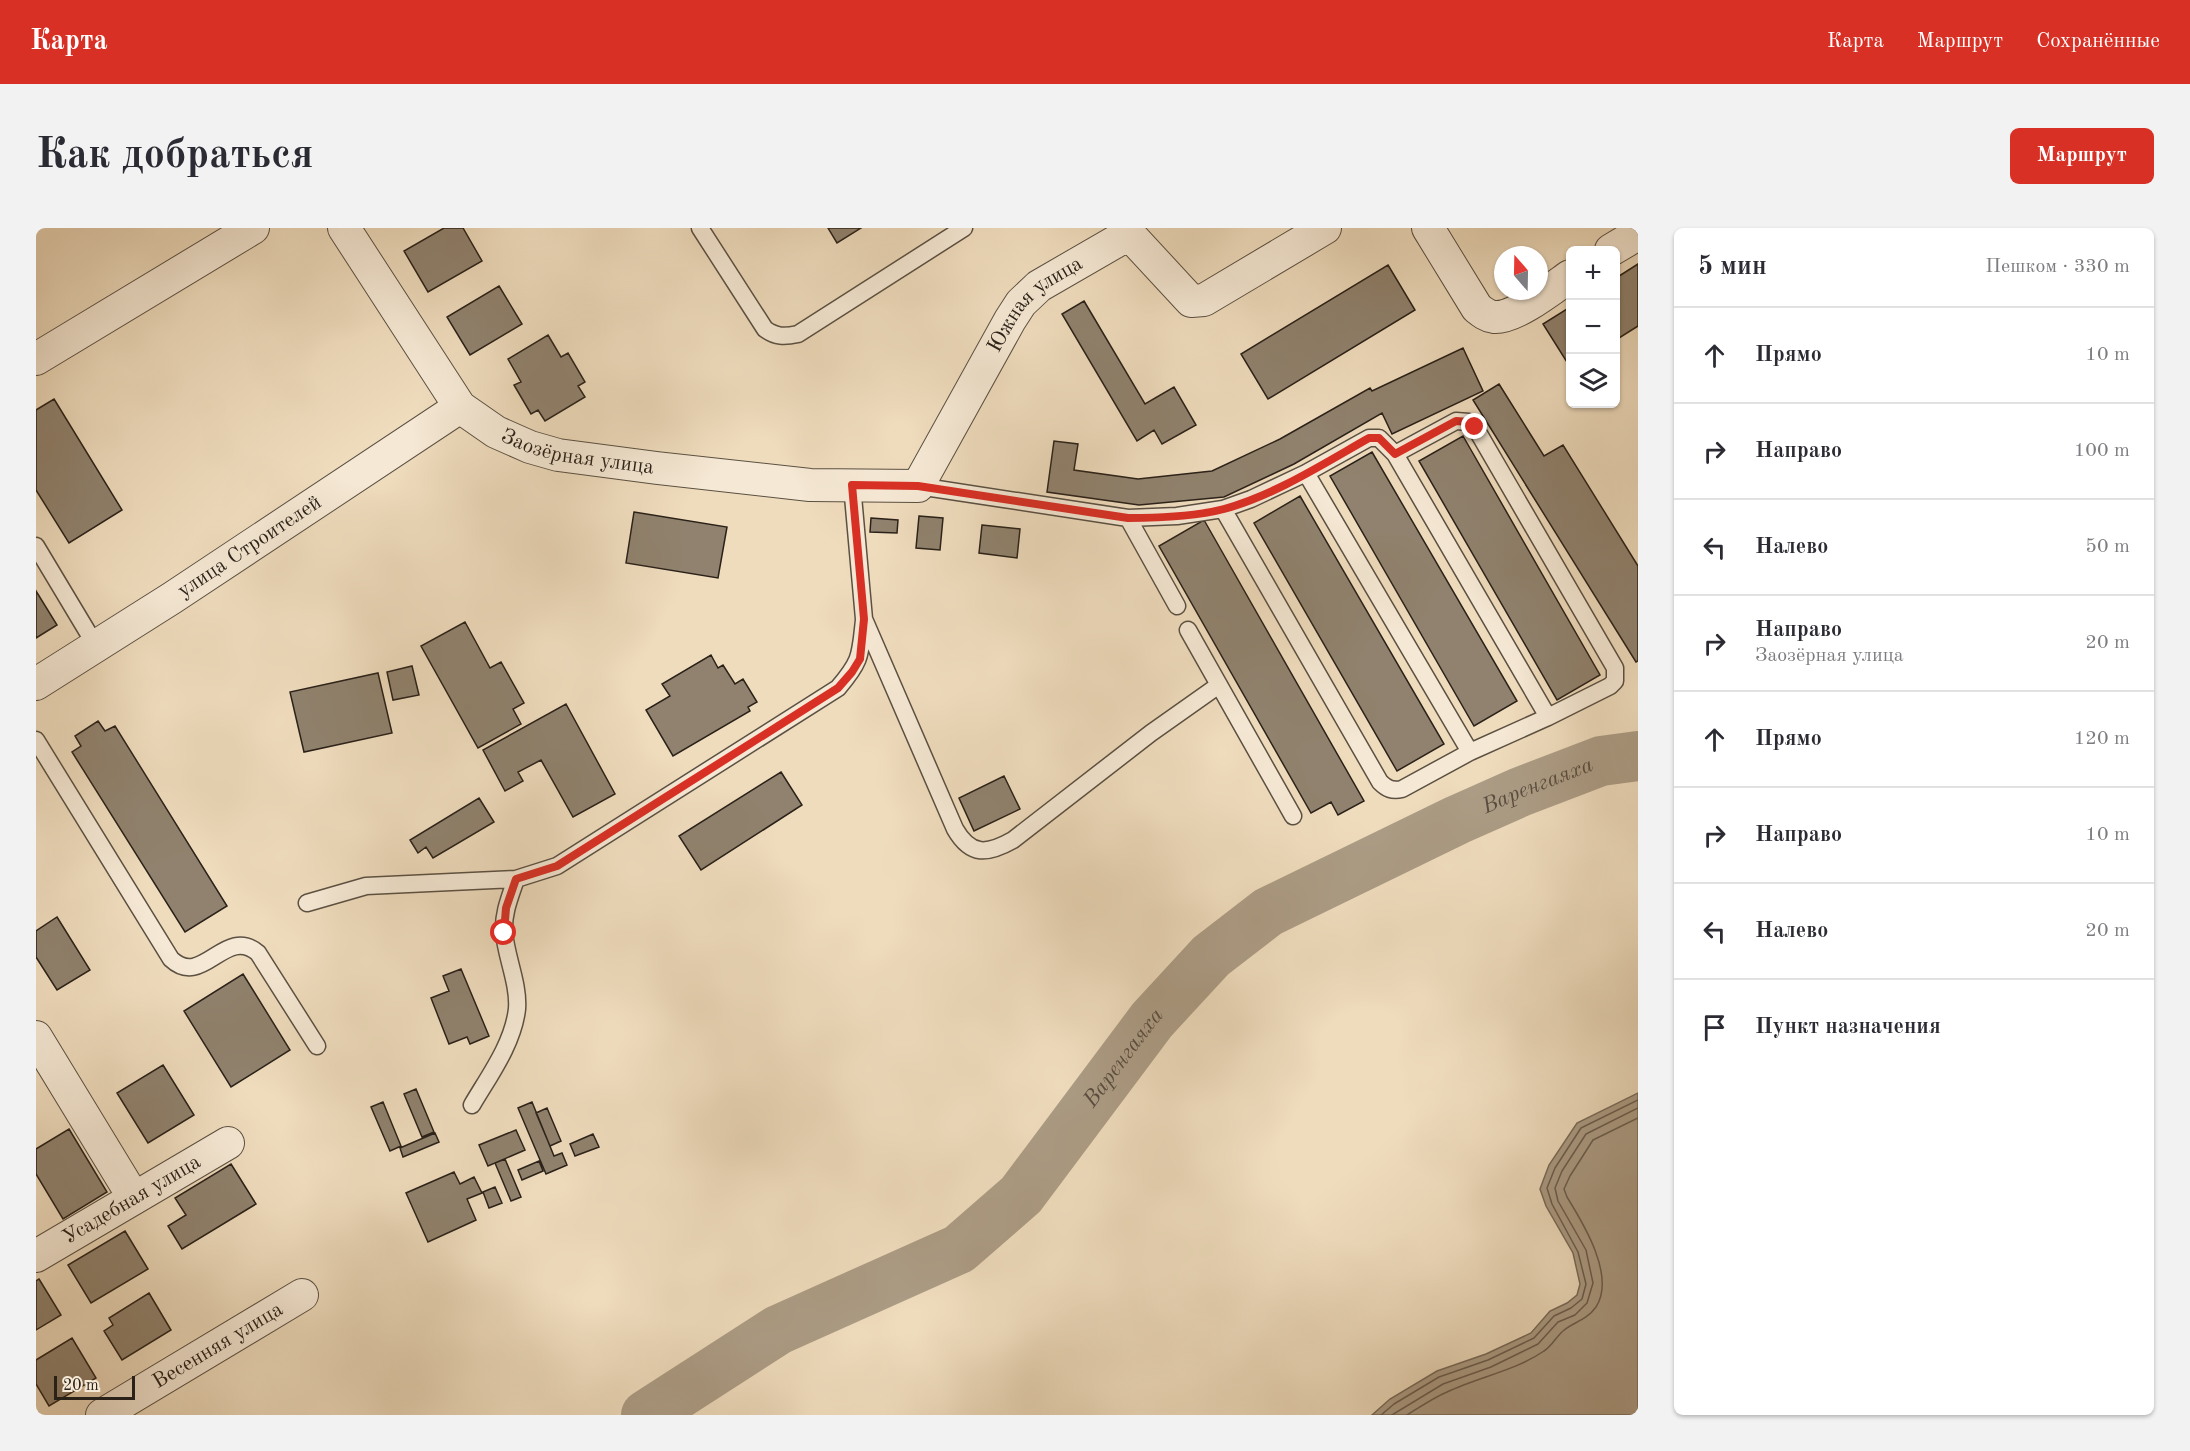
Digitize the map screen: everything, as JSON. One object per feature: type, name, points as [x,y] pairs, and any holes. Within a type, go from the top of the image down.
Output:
[{"type":"street","points":[[36,359],[253,228]]},
{"type":"street","name":"Заозёрная улица","points":[[344,228],[460,407],[496,432],[530,447],[558,455],[657,468],[810,485],[918,486]]},
{"type":"street","name":"Южная улица","points":[[918,486],[1021,303],[1039,286],[1134,231],[1191,301],[1204,300],[1325,228]]},
{"type":"street","points":[[1428,228],[1477,308],[1486,315],[1508,316],[1566,279]]},
{"type":"street","points":[[1618,246],[1638,234]]},
{"type":"street","name":"улица Строителей","points":[[36,684],[172,598],[460,407]]},
{"type":"street","points":[[36,1037],[134,1198]]},
{"type":"street","name":"Усадебная улица","points":[[36,1256],[228,1143]]},
{"type":"street","name":"Весенняя улица","points":[[102,1415],[302,1294]]},
{"type":"lane","points":[[700,228],[765,329],[774,336],[787,337],[798,334],[963,228]]},
{"type":"lane","points":[[1223,509],[1380,782],[1385,788],[1402,789],[1470,752],[1610,686],[1615,681],[1615,668],[1475,427],[1469,422],[1456,421],[1395,454]]},
{"type":"lane","points":[[918,486],[1128,518],[1155,518],[1223,509],[1251,499],[1306,473],[1369,438],[1379,438],[1395,454],[1548,717]]},
{"type":"lane","points":[[1306,473],[1470,752]]},
{"type":"lane","points":[[307,903],[366,886],[516,879],[557,866],[838,688],[860,659],[864,619],[852,485]]},
{"type":"lane","points":[[1128,518],[1177,606]]},
{"type":"lane","points":[[36,546],[96,646]]},
{"type":"lane","points":[[864,619],[954,829],[971,849],[984,851],[999,848],[1013,840],[1190,703],[1220,685]]},
{"type":"lane","points":[[1188,630],[1293,816]]},
{"type":"lane","points":[[36,740],[171,959],[179,967],[188,969],[200,965],[231,947],[241,944],[251,947],[258,953],[317,1046]]},
{"type":"lane","points":[[472,1105],[504,1049],[517,1008],[504,933],[506,908],[516,879]]},
{"type":"water","points":[[1638,1093],[1638,1415],[1372,1415],[1390,1399],[1437,1371],[1486,1354],[1531,1333],[1550,1311],[1577,1295],[1580,1284],[1573,1253],[1546,1206],[1540,1189],[1549,1165],[1577,1123]]},
{"type":"building","points":[[444,228],[463,228],[482,261],[428,292],[404,251]]},
{"type":"building","points":[[828,228],[861,228],[837,243]]},
{"type":"building","points":[[1638,264],[1638,326],[1620,337],[1620,300],[1620,275]]},
{"type":"building","points":[[1388,265],[1415,310],[1268,399],[1241,354]]},
{"type":"building","points":[[499,286],[522,324],[470,355],[447,317]]},
{"type":"building","points":[[1084,301],[1145,404],[1174,387],[1196,425],[1162,444],[1154,430],[1137,441],[1062,314]]},
{"type":"building","points":[[1566,310],[1566,361],[1543,324]]},
{"type":"building","points":[[548,335],[561,357],[568,353],[585,382],[578,386],[585,397],[545,421],[538,410],[531,414],[514,385],[521,382],[508,359]]},
{"type":"building","points":[[1463,348],[1483,391],[1392,434],[1382,413],[1294,464],[1224,497],[1139,505],[1047,492],[1054,441],[1078,444],[1074,470],[1138,479],[1212,471],[1280,439],[1370,388],[1372,391]]},
{"type":"building","points":[[1499,384],[1544,456],[1563,445],[1638,566],[1638,661],[1636,662],[1473,400]]},
{"type":"building","points":[[54,399],[122,510],[69,543],[36,490],[36,410]]},
{"type":"building","points":[[1463,436],[1600,675],[1557,700],[1419,461]]},
{"type":"building","points":[[1372,452],[1517,701],[1474,726],[1330,476]]},
{"type":"building","points":[[1300,496],[1444,744],[1397,771],[1254,523]]},
{"type":"building","points":[[634,512],[727,527],[718,578],[626,563]]},
{"type":"building","points":[[919,516],[943,518],[940,550],[916,548]]},
{"type":"building","points":[[871,518],[898,520],[897,533],[870,532]]},
{"type":"building","points":[[1204,520],[1364,801],[1338,815],[1331,802],[1311,813],[1159,546]]},
{"type":"building","points":[[982,525],[1020,529],[1017,558],[979,553]]},
{"type":"building","points":[[36,591],[57,625],[36,638]]},
{"type":"building","points":[[465,622],[490,668],[501,662],[524,703],[513,709],[521,724],[478,748],[421,646]]},
{"type":"building","points":[[711,655],[718,668],[723,665],[735,684],[743,679],[757,702],[748,707],[750,711],[673,756],[646,710],[670,696],[662,684]]},
{"type":"building","points":[[412,666],[419,695],[393,700],[387,672]]},
{"type":"building","points":[[378,673],[392,733],[304,752],[290,692]]},
{"type":"building","points":[[566,704],[615,794],[573,817],[541,760],[518,772],[523,781],[505,791],[483,750]]},
{"type":"building","points":[[98,721],[105,731],[115,726],[227,906],[185,932],[72,752],[81,746],[75,736]]},
{"type":"building","points":[[781,772],[802,805],[701,870],[679,836]]},
{"type":"building","points":[[1004,776],[1020,809],[974,831],[959,798]]},
{"type":"building","points":[[479,798],[494,822],[433,858],[426,847],[418,853],[410,840]]},
{"type":"building","points":[[57,917],[90,970],[57,990],[36,957],[36,931]]},
{"type":"building","points":[[461,969],[489,1036],[470,1044],[467,1037],[449,1044],[431,998],[449,991],[443,976]]},
{"type":"building","points":[[243,974],[290,1050],[231,1087],[184,1011]]},
{"type":"building","points":[[163,1065],[194,1115],[148,1143],[117,1093]]},
{"type":"building","points":[[416,1089],[434,1132],[422,1137],[404,1094]]},
{"type":"building","points":[[383,1102],[401,1146],[390,1151],[371,1107]]},
{"type":"building","points":[[532,1102],[554,1156],[562,1153],[567,1165],[546,1174],[518,1108]]},
{"type":"building","points":[[547,1108],[561,1141],[550,1146],[536,1113]]},
{"type":"building","points":[[69,1129],[107,1192],[63,1219],[36,1174],[36,1149]]},
{"type":"building","points":[[516,1130],[525,1150],[488,1166],[479,1145]]},
{"type":"building","points":[[435,1133],[439,1142],[403,1157],[400,1148]]},
{"type":"building","points":[[593,1134],[599,1147],[575,1156],[570,1144]]},
{"type":"building","points":[[505,1159],[521,1197],[511,1201],[495,1163]]},
{"type":"building","points":[[539,1161],[543,1171],[522,1180],[518,1170]]},
{"type":"building","points":[[231,1164],[256,1204],[182,1249],[168,1226],[186,1215],[175,1198]]},
{"type":"building","points":[[454,1172],[460,1184],[474,1177],[482,1193],[467,1199],[476,1220],[428,1242],[406,1193]]},
{"type":"building","points":[[495,1187],[502,1203],[489,1208],[483,1192]]},
{"type":"building","points":[[125,1231],[148,1269],[91,1303],[68,1265]]},
{"type":"building","points":[[39,1279],[61,1315],[36,1330],[36,1281]]},
{"type":"building","points":[[149,1293],[171,1330],[122,1360],[104,1331],[113,1325],[109,1318]]},
{"type":"building","points":[[72,1338],[96,1378],[49,1406],[36,1384],[36,1360]]},
{"type":"waterway","name":"Варенгаяха","points":[[646,1415],[778,1330],[959,1249],[1021,1195],[1152,1020],[1211,956],[1268,912],[1457,820],[1520,792],[1601,761],[1638,756]]},
{"type":"route","points":[[504,933],[506,908],[516,879],[557,866],[838,688],[852,672],[860,659],[864,619],[852,485],[918,486],[1128,518],[1177,516],[1223,509],[1251,499],[1306,473],[1369,438],[1379,438],[1395,454],[1456,421],[1463,420],[1475,427]]}]
